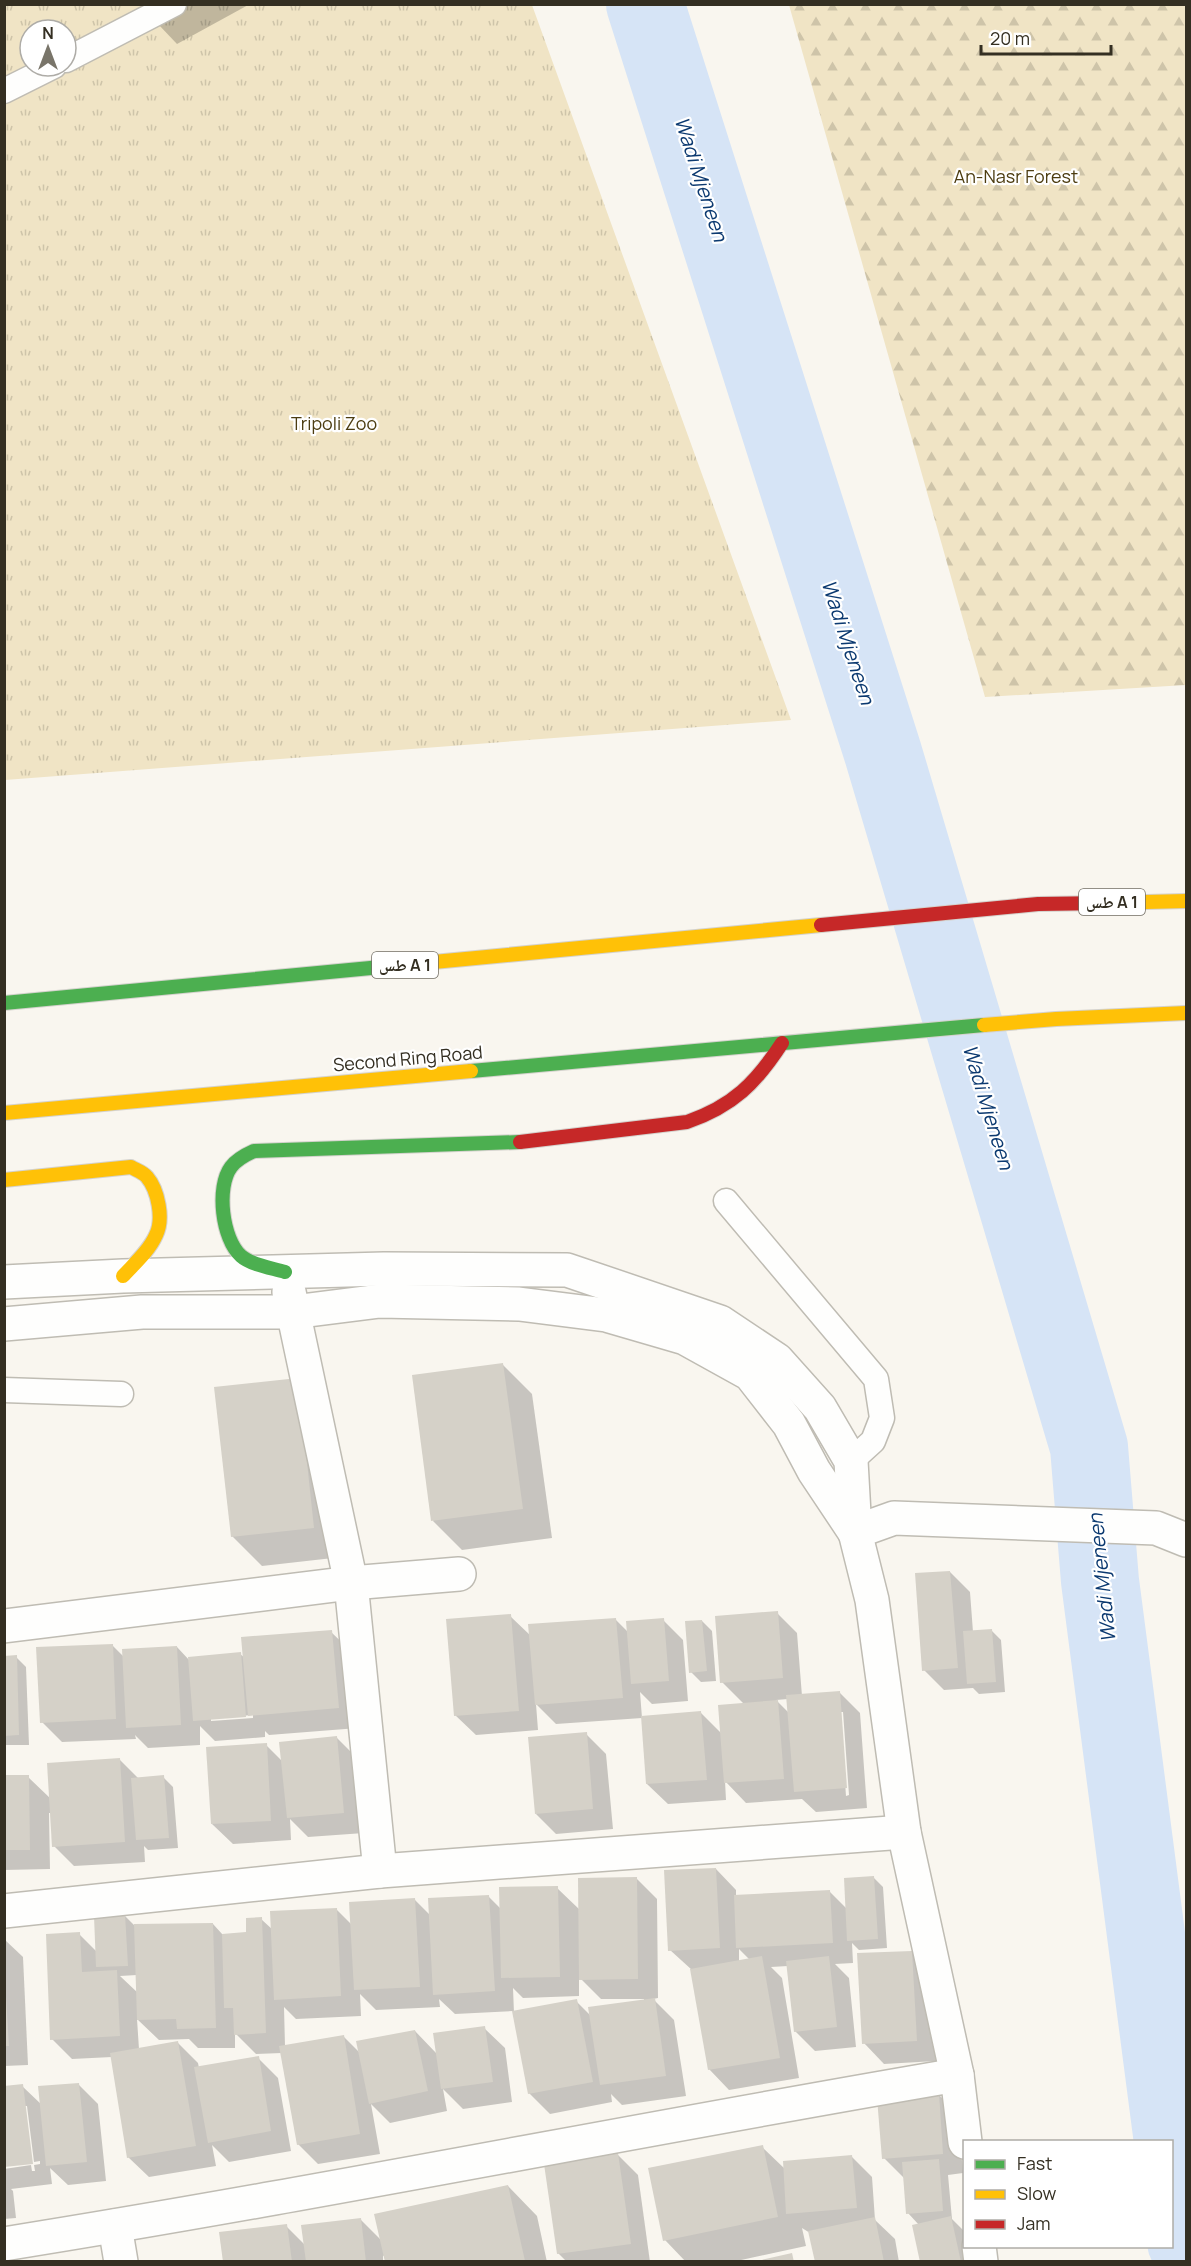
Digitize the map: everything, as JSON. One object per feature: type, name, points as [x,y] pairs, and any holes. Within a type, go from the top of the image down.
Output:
[{"type":"highway","name":"طس A 1","points":[[4,1003],[1038,904],[1181,899]]},
{"type":"highway","name":"Second Ring Road","points":[[4,1113],[1056,1019],[1186,1013]]},
{"type":"highway","points":[[285,1272],[242,1257],[230,1239],[224,1217],[222,1192],[227,1173],[237,1159],[254,1151],[520,1142],[687,1122],[712,1114],[756,1082],[782,1043]]},
{"type":"highway","points":[[4,1180],[131,1167],[146,1175],[156,1191],[159,1215],[157,1234],[144,1254],[123,1276]]},
{"type":"street","points":[[4,1282],[123,1276],[384,1269],[567,1270],[720,1322],[777,1360],[820,1408],[851,1461],[855,1532],[872,1600],[904,1832],[957,2075],[965,2140]]},
{"type":"street","points":[[285,1272],[351,1583],[380,1871]]},
{"type":"street","points":[[4,1324],[142,1312],[293,1312],[380,1301],[519,1304],[606,1315],[685,1338],[750,1374],[789,1424],[814,1471],[855,1532]]},
{"type":"street","points":[[855,1532],[894,1518],[1156,1528],[1186,1540]]},
{"type":"street","points":[[4,1626],[351,1583],[459,1574]]},
{"type":"street","points":[[4,1911],[380,1871],[904,1832]]},
{"type":"street","points":[[4,2244],[957,2075]]},
{"type":"street","points":[[115,2226],[121,2262]]},
{"type":"lane","points":[[78,54],[174,4]]},
{"type":"lane","points":[[4,91],[30,78]]},
{"type":"lane","points":[[726,1201],[876,1379],[882,1418],[873,1442],[851,1461]]},
{"type":"lane","points":[[4,1390],[121,1394]]},
{"type":"green space","name":"Tripoli Zoo","points":[[5,5],[532,5],[791,720],[5,780]]},
{"type":"green space","name":"An-Nasr Forest","points":[[789,5],[1186,5],[1186,685],[985,697]]},
{"type":"building","points":[[503,1363],[523,1509],[431,1521],[412,1375]]},
{"type":"building","points":[[298,1378],[314,1528],[231,1537],[214,1387]]},
{"type":"building","points":[[950,1571],[958,1668],[922,1671],[915,1573]]},
{"type":"building","points":[[778,1611],[783,1678],[720,1683],[715,1616]]},
{"type":"building","points":[[511,1614],[519,1711],[454,1716],[446,1619]]},
{"type":"building","points":[[616,1618],[623,1698],[535,1705],[528,1624]]},
{"type":"building","points":[[664,1618],[669,1681],[631,1684],[626,1621]]},
{"type":"building","points":[[702,1620],[707,1671],[689,1673],[685,1621]]},
{"type":"building","points":[[992,1629],[996,1682],[967,1684],[963,1631]]},
{"type":"building","points":[[332,1630],[339,1708],[248,1716],[241,1637]]},
{"type":"building","points":[[113,1644],[116,1719],[40,1723],[36,1647]]},
{"type":"building","points":[[177,1646],[181,1725],[126,1728],[122,1649]]},
{"type":"building","points":[[241,1652],[246,1717],[193,1721],[188,1657]]},
{"type":"building","points":[[17,1655],[19,1735],[4,1736],[4,1656]]},
{"type":"building","points":[[840,1691],[847,1788],[794,1792],[786,1695]]},
{"type":"building","points":[[778,1700],[784,1779],[724,1783],[718,1705]]},
{"type":"building","points":[[701,1711],[707,1780],[646,1784],[641,1716]]},
{"type":"building","points":[[587,1732],[593,1809],[535,1814],[528,1737]]},
{"type":"building","points":[[337,1736],[344,1813],[287,1818],[279,1742]]},
{"type":"building","points":[[267,1743],[271,1821],[211,1824],[206,1747]]},
{"type":"building","points":[[120,1758],[125,1842],[52,1847],[47,1763]]},
{"type":"building","points":[[4,1775],[29,1775],[30,1850],[4,1850]]},
{"type":"building","points":[[164,1775],[169,1838],[136,1840],[131,1778]]},
{"type":"building","points":[[716,1868],[720,1948],[668,1951],[664,1870]]},
{"type":"building","points":[[874,1876],[878,1939],[847,1941],[844,1878]]},
{"type":"building","points":[[637,1877],[638,1979],[579,1980],[578,1878]]},
{"type":"building","points":[[558,1886],[560,1977],[501,1978],[499,1887]]},
{"type":"building","points":[[830,1890],[833,1943],[736,1948],[734,1895]]},
{"type":"building","points":[[489,1895],[495,1991],[433,1995],[428,1898]]},
{"type":"building","points":[[415,1898],[420,1987],[354,1990],[349,1902]]},
{"type":"building","points":[[337,1908],[341,1996],[274,2000],[270,1911]]},
{"type":"building","points":[[125,1914],[128,1966],[96,1967],[94,1916]]},
{"type":"building","points":[[262,1917],[266,2033],[234,2035],[233,2008],[224,2008],[222,1934],[246,1932],[246,1918]]},
{"type":"building","points":[[213,1923],[216,2028],[177,2029],[176,2019],[137,2020],[134,1924]]},
{"type":"building","points":[[80,1932],[82,1972],[117,1970],[120,2036],[50,2040],[46,1934]]},
{"type":"building","points":[[912,1951],[917,2041],[862,2044],[857,1953]]},
{"type":"building","points":[[762,1956],[780,2058],[708,2070],[690,1969]]},
{"type":"building","points":[[829,1956],[837,2027],[794,2032],[786,1961]]},
{"type":"building","points":[[4,1996],[6,1996],[9,2046],[4,2046]]},
{"type":"building","points":[[655,1998],[666,2076],[600,2085],[588,2007]]},
{"type":"building","points":[[577,1999],[593,2082],[528,2094],[512,2011]]},
{"type":"building","points":[[485,2026],[493,2082],[441,2089],[433,2033]]},
{"type":"building","points":[[415,2030],[428,2091],[369,2104],[356,2041]]},
{"type":"building","points":[[344,2035],[360,2134],[297,2145],[279,2046]]},
{"type":"building","points":[[178,2041],[196,2146],[127,2158],[110,2053]]},
{"type":"building","points":[[259,2056],[271,2131],[208,2143],[194,2067]]},
{"type":"building","points":[[79,2083],[87,2162],[46,2166],[38,2086]]},
{"type":"building","points":[[23,2084],[33,2164],[4,2167],[4,2086]]},
{"type":"building","points":[[939,2093],[943,2154],[882,2159],[877,2098]]},
{"type":"building","points":[[763,2145],[778,2217],[663,2241],[648,2168]]},
{"type":"building","points":[[618,2153],[631,2244],[557,2254],[544,2164]]},
{"type":"building","points":[[852,2155],[857,2208],[786,2214],[783,2161]]},
{"type":"building","points":[[939,2159],[943,2211],[906,2214],[902,2162]]},
{"type":"building","points":[[508,2185],[525,2261],[385,2262],[374,2214]]},
{"type":"building","points":[[951,2216],[961,2262],[920,2262],[912,2225]]},
{"type":"building","points":[[875,2217],[884,2262],[815,2262],[808,2231]]},
{"type":"building","points":[[361,2218],[366,2262],[306,2262],[301,2225]]},
{"type":"building","points":[[287,2224],[292,2262],[223,2262],[219,2232]]},
{"type":"building","points":[[792,2253],[794,2262],[757,2262],[757,2261]]},
{"type":"waterway","name":"Wadi Mjeneen","points":[[645,4],[883,753],[1089,1447],[1100,1581],[1173,2140]]},
{"type":"waterway","name":"Wadi Mjeneen","points":[[1173,2142],[1186,2242]]},
{"type":"traffic: fast","points":[[4,1003],[423,963]]},
{"type":"traffic: fast","points":[[471,1071],[984,1025]]},
{"type":"traffic: fast","points":[[285,1272],[245,1259],[234,1248],[229,1238],[223,1213],[226,1176],[231,1167],[244,1156],[254,1151],[520,1142]]},
{"type":"traffic: slow","points":[[1106,903],[1186,901]]},
{"type":"traffic: slow","points":[[423,963],[821,925]]},
{"type":"traffic: slow","points":[[984,1025],[1186,1013]]},
{"type":"traffic: slow","points":[[4,1113],[471,1071]]},
{"type":"traffic: slow","points":[[4,1180],[131,1167],[144,1174],[157,1197],[160,1221],[156,1235],[149,1246],[123,1276]]},
{"type":"traffic: jam","points":[[821,925],[1038,904],[1106,903]]},
{"type":"traffic: jam","points":[[520,1142],[687,1122],[703,1116],[718,1109],[742,1092],[763,1070],[782,1043]]}]
